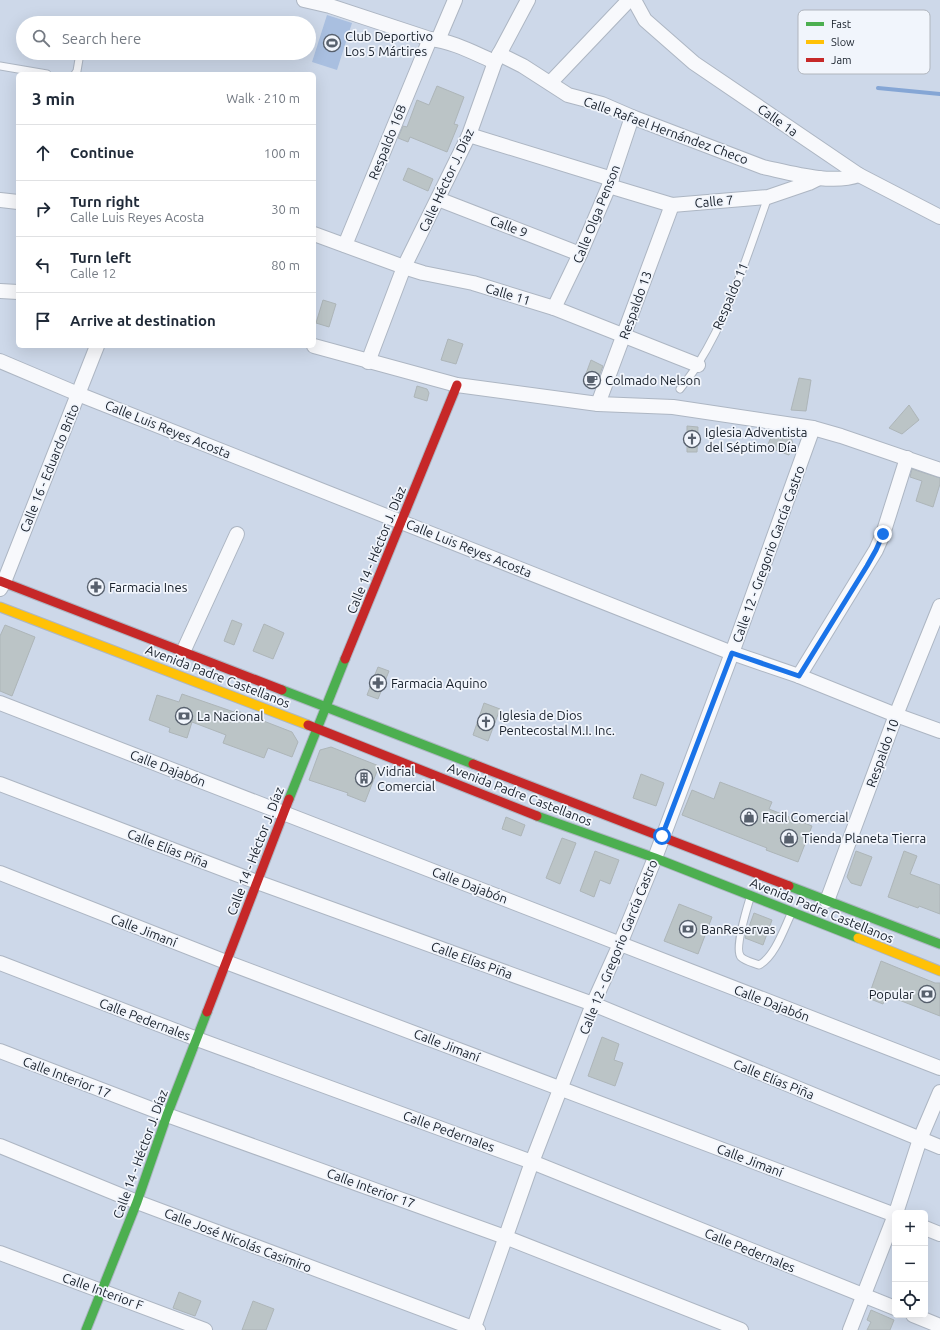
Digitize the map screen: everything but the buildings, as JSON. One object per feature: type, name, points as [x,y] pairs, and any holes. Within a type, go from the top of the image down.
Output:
[{"type":"main road","name":"Calle 14 - Héctor J. Díaz","points":[[86,1330],[137,1202],[168,1115],[325,706],[457,385]]},
{"type":"main road","name":"Avenida Padre Castellanos","points":[[1,584],[325,706],[940,944]]},
{"type":"main road","name":"Avenida Padre Castellanos","points":[[0,607],[317,728],[535,815],[655,858],[940,971]]},
{"type":"street","name":"Calle Rafael Hernández Checo","points":[[304,0],[331,3],[434,39],[523,66],[568,95],[602,104],[763,167],[818,178],[847,179],[859,176]]},
{"type":"street","name":"Respaldo 16B","points":[[345,245],[434,39],[454,0]]},
{"type":"street","name":"Calle Héctor J. Díaz","points":[[368,362],[404,267],[469,135],[497,58],[528,0]]},
{"type":"street","points":[[550,83],[629,0]]},
{"type":"street","name":"Calle 1a","points":[[634,0],[645,20],[694,63],[859,176],[940,217]]},
{"type":"street","name":"Calle Olga Penson","points":[[554,308],[580,254],[610,182],[632,117]]},
{"type":"street","name":"Calle 7","points":[[469,135],[610,182],[672,205],[768,197],[803,185],[818,178]]},
{"type":"street","name":"Calle 9","points":[[438,199],[580,254]]},
{"type":"street","points":[[0,200],[16,202]]},
{"type":"street","name":"Respaldo 13","points":[[598,404],[672,205]]},
{"type":"street","name":"Calle 11","points":[[316,235],[423,273],[473,283],[554,308],[698,365]]},
{"type":"street","points":[[0,291],[16,292]]},
{"type":"street","points":[[316,347],[457,385],[598,404],[673,407],[813,428],[940,470]]},
{"type":"street","name":"Calle 16 - Eduardo Brito","points":[[1,584],[96,348]]},
{"type":"street","name":"Calle Luis Reyes Acosta","points":[[0,361],[78,394],[402,521],[732,653],[799,676],[940,731]]},
{"type":"street","name":"Calle 12 - Gregorio García Castro","points":[[475,1329],[505,1237],[532,1162],[593,1004],[620,944],[655,858],[732,653],[813,428]]},
{"type":"street","points":[[799,676],[876,550],[883,534],[907,458]]},
{"type":"street","points":[[183,652],[237,534]]},
{"type":"street","name":"Respaldo 10","points":[[827,901],[896,715],[940,606]]},
{"type":"street","name":"Calle Dajabón","points":[[0,704],[940,1068]]},
{"type":"street","name":"Calle Elías Piña","points":[[0,784],[257,882],[593,1004],[940,1147]]},
{"type":"street","name":"Calle Jimaní","points":[[0,873],[226,962],[892,1213]]},
{"type":"street","name":"Calle Pedernales","points":[[0,963],[197,1039],[532,1162],[892,1307]]},
{"type":"street","name":"Calle Interior 17","points":[[0,1051],[168,1115],[505,1237],[741,1330]]},
{"type":"street","points":[[896,1210],[920,1139],[940,1092]]},
{"type":"street","name":"Calle José Nicolás Casimiro","points":[[0,1146],[137,1202],[475,1329]]},
{"type":"street","points":[[850,1330],[892,1222]]},
{"type":"street","points":[[928,1229],[940,1234]]},
{"type":"street","name":"Calle Interior F","points":[[0,1253],[205,1330]]},
{"type":"street","points":[[920,1318],[940,1326]]},
{"type":"lane","points":[[76,72],[79,60]]},
{"type":"lane","points":[[0,66],[35,72]]},
{"type":"lane","name":"Respaldo 11","points":[[680,389],[698,365],[724,316],[768,197]]},
{"type":"lane","points":[[750,895],[739,940],[739,953],[742,958],[759,965],[771,955],[792,912]]},
{"type":"shaded area","name":"Club Deportivo Los 5 Mártires","points":[[327,15],[352,23],[337,70],[312,62],[313,60],[316,60],[316,49]]},
{"type":"waterway","points":[[878,88],[940,94]]},
{"type":"traffic: fast","points":[[289,799],[345,659]]},
{"type":"traffic: fast","points":[[282,690],[473,764]]},
{"type":"traffic: fast","points":[[537,816],[655,858],[858,938]]},
{"type":"traffic: fast","points":[[789,886],[940,944]]},
{"type":"traffic: fast","points":[[86,1330],[137,1202],[167,1115],[207,1012]]},
{"type":"traffic: slow","points":[[0,607],[308,725]]},
{"type":"traffic: slow","points":[[858,938],[940,971]]},
{"type":"traffic: jam","points":[[345,659],[457,385]]},
{"type":"traffic: jam","points":[[0,581],[282,690]]},
{"type":"traffic: jam","points":[[308,725],[537,816]]},
{"type":"traffic: jam","points":[[473,764],[789,886]]},
{"type":"traffic: jam","points":[[207,1012],[289,799]]},
{"type":"place","name":"Club Deportivo Los 5 Mártires","points":[[332,43]]},
{"type":"place","name":"Colmado Nelson","points":[[592,380]]},
{"type":"place","name":"Iglesia Adventista del Séptimo Día","points":[[692,439]]},
{"type":"place","name":"Farmacia Ines","points":[[96,587]]},
{"type":"place","name":"Farmacia Aquino","points":[[378,683]]},
{"type":"place","name":"La Nacional","points":[[184,716]]},
{"type":"place","name":"Iglesia de Dios Pentecostal M.I. Inc.","points":[[486,722]]},
{"type":"place","name":"Vidrial Comercial","points":[[364,778]]},
{"type":"place","name":"Facil Comercial","points":[[749,817]]},
{"type":"place","name":"Tienda Planeta Tierra","points":[[789,838]]},
{"type":"place","name":"BanReservas","points":[[688,929]]},
{"type":"place","name":"Popular","points":[[927,994]]},
{"type":"route","points":[[662,836],[732,653],[799,676],[867,566],[883,534]]}]
